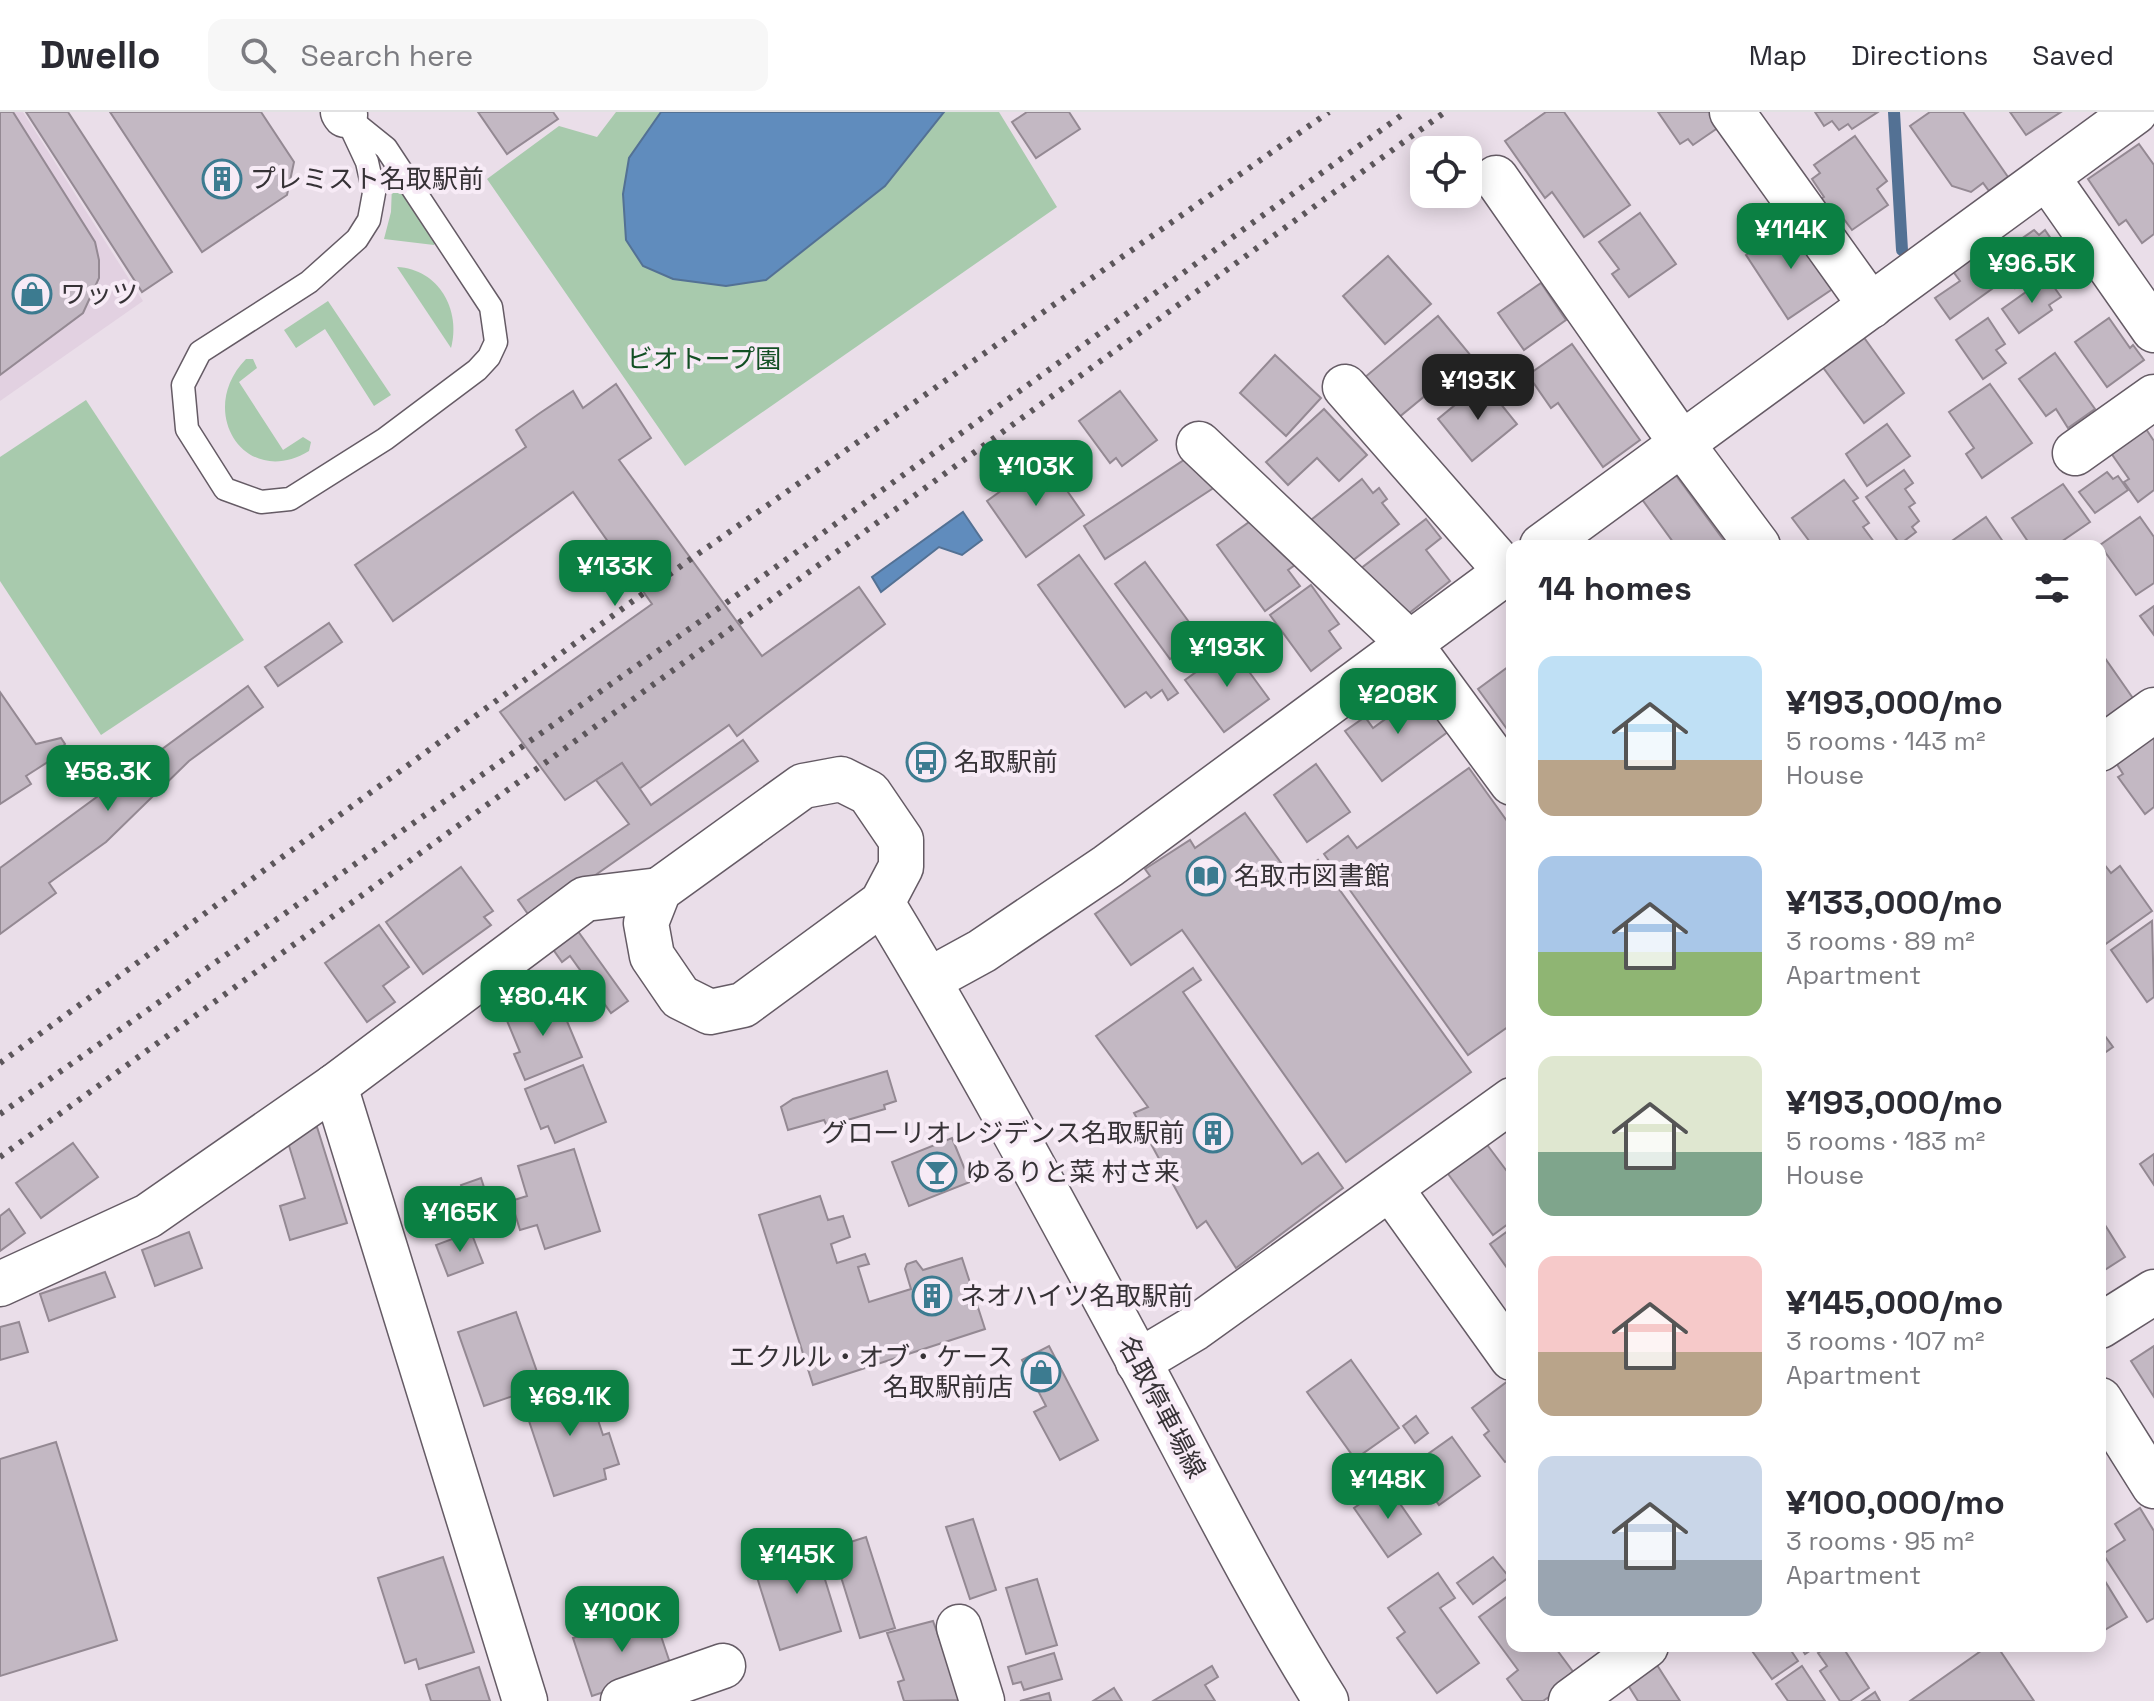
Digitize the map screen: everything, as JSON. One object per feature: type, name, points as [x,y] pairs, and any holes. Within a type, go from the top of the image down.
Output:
[{"type":"street","points":[[1732,112],[1871,306]]},
{"type":"street","points":[[1550,540],[2047,177],[2109,120]]},
{"type":"street","points":[[2047,177],[2154,330]]},
{"type":"street","points":[[1496,178],[1682,444],[1754,540]]},
{"type":"street","points":[[1345,387],[1506,567]]},
{"type":"street","points":[[2075,453],[2154,397]]},
{"type":"street","points":[[1199,444],[1409,643],[1506,775]]},
{"type":"street","points":[[929,980],[982,951],[1108,866],[1506,572]]},
{"type":"street","points":[[2106,745],[2154,710]]},
{"type":"street","points":[[0,1284],[148,1216],[335,1086],[585,899],[659,890],[803,786],[841,779],[869,793],[901,840],[901,867],[882,903],[743,1005],[710,1012],[680,997],[652,956],[646,923],[659,890]]},
{"type":"street","name":"名取停車場線","points":[[882,903],[929,980],[1273,1617],[1326,1701]]},
{"type":"street","points":[[335,1086],[525,1701]]},
{"type":"street","points":[[1138,1362],[1195,1328],[1506,1104]]},
{"type":"street","points":[[1391,1189],[1506,1350]]},
{"type":"street","points":[[2106,1322],[2154,1292]]},
{"type":"street","points":[[2106,1410],[2154,1486]]},
{"type":"street","points":[[959,1627],[982,1701]]},
{"type":"street","points":[[1571,1701],[1638,1652]]},
{"type":"street","points":[[623,1701],[723,1666]]},
{"type":"lane","points":[[344,113],[386,148],[491,307],[496,342],[489,357],[477,370],[385,439],[290,499],[261,502],[225,489],[187,429],[183,385],[200,352],[309,282],[357,239],[369,220],[374,193],[367,162],[344,113]]},
{"type":"shaded area","points":[[0,112],[23,112],[143,301],[0,401]]},
{"type":"green space","name":"ビオトープ園","points":[[616,112],[661,112],[629,158],[767,280],[885,186],[944,112],[999,112],[1057,207],[685,466],[487,179],[559,126],[597,137]]},
{"type":"green space","points":[[395,182],[435,242],[434,245],[384,239]]},
{"type":"green space","points":[[397,267],[425,275],[444,294],[453,320],[451,348]]},
{"type":"green space","points":[[328,301],[391,395],[374,406],[325,329],[296,348],[284,330]]},
{"type":"green space","points":[[246,359],[253,359],[257,368],[239,382],[283,450],[303,437],[311,442],[309,451],[286,460],[265,460],[247,453],[234,439],[227,421],[225,401],[231,379]]},
{"type":"green space","points":[[86,400],[244,640],[101,735],[0,581],[0,457]]},
{"type":"water","points":[[661,112],[944,112],[885,186],[766,280],[726,286],[673,279],[643,266],[626,240],[623,194],[629,158]]},
{"type":"water","points":[[963,512],[982,540],[962,555],[939,547],[881,592],[872,577]]},
{"type":"building","points":[[0,112],[13,112],[95,242],[99,278],[83,313],[0,375]]},
{"type":"building","points":[[26,112],[68,112],[172,272],[142,292]]},
{"type":"building","name":"プレミスト名取駅前","points":[[110,112],[261,112],[294,162],[287,195],[202,252]]},
{"type":"building","points":[[478,112],[553,112],[558,119],[507,154]]},
{"type":"building","points":[[1027,112],[1069,112],[1080,129],[1036,158],[1012,122]]},
{"type":"building","points":[[1546,112],[1564,112],[1630,205],[1584,237],[1552,192],[1545,198],[1505,141]]},
{"type":"building","points":[[1658,112],[1713,112],[1722,125],[1693,145],[1688,139],[1680,144]]},
{"type":"building","points":[[1815,112],[1878,112],[1852,129],[1848,124],[1839,130],[1832,121],[1824,126]]},
{"type":"building","points":[[1930,112],[1963,112],[2008,177],[1989,191],[1983,183],[1971,192],[1952,186],[1910,126]]},
{"type":"building","points":[[2010,112],[2061,112],[2026,135]]},
{"type":"building","points":[[1855,136],[1887,181],[1877,189],[1888,205],[1852,230],[1840,214],[1832,220],[1817,201],[1824,197],[1812,179],[1820,173],[1814,165]]},
{"type":"building","points":[[2139,144],[2154,165],[2154,234],[2142,243],[2126,220],[2119,225],[2088,179]]},
{"type":"building","points":[[1640,213],[1676,264],[1629,297],[1612,274],[1619,269],[1599,242]]},
{"type":"building","points":[[1794,223],[1837,286],[1788,319],[1746,255]]},
{"type":"building","points":[[2034,230],[2039,235],[2045,230],[2062,255],[2015,288],[2002,268],[2008,264],[2001,253]]},
{"type":"building","points":[[1974,254],[1996,286],[1950,319],[1935,298],[1960,281],[1952,270]]},
{"type":"building","points":[[1388,256],[1431,304],[1385,344],[1343,296]]},
{"type":"building","points":[[2047,277],[2061,297],[2049,305],[2052,310],[2019,333],[2002,309]]},
{"type":"building","points":[[1541,283],[1566,320],[1524,350],[1498,313]]},
{"type":"building","points":[[1438,316],[1472,357],[1398,418],[1364,378]]},
{"type":"building","points":[[1988,318],[2005,344],[1996,350],[2006,363],[1983,379],[1956,340]]},
{"type":"building","points":[[2109,318],[2130,348],[2133,345],[2144,360],[2107,387],[2075,342]]},
{"type":"building","points":[[1860,332],[1904,393],[1864,423],[1819,362]]},
{"type":"building","points":[[1572,344],[1640,440],[1603,467],[1558,403],[1551,408],[1528,375]]},
{"type":"building","points":[[2055,353],[2095,409],[2068,428],[2056,409],[2046,416],[2019,379]]},
{"type":"building","points":[[1275,355],[1321,398],[1286,436],[1240,393]]},
{"type":"building","points":[[1483,382],[1517,424],[1472,461],[1438,419]]},
{"type":"building","points":[[616,384],[651,438],[619,460],[762,656],[859,587],[885,624],[737,736],[729,725],[639,789],[622,763],[565,800],[500,712],[652,604],[573,492],[393,621],[355,565],[526,447],[516,430],[540,413],[573,391],[583,408]]},
{"type":"building","points":[[1990,384],[2032,443],[1982,478],[1966,454],[1974,448],[1949,412]]},
{"type":"building","points":[[1120,391],[1157,440],[1122,466],[1116,458],[1110,463],[1079,421]]},
{"type":"building","points":[[1324,409],[1367,455],[1339,481],[1317,458],[1288,485],[1266,462]]},
{"type":"building","points":[[1887,424],[1910,456],[1867,486],[1846,454]]},
{"type":"building","points":[[2146,429],[2154,441],[2154,490],[2138,502],[2124,482],[2129,479],[2111,453]]},
{"type":"building","points":[[1193,454],[1215,487],[1105,559],[1084,526]]},
{"type":"building","points":[[1045,459],[1084,515],[1026,557],[987,501]]},
{"type":"building","points":[[1667,463],[1724,540],[1672,540],[1633,487]]},
{"type":"building","points":[[1904,470],[1913,483],[1905,489],[1915,503],[1909,507],[1919,521],[1912,527],[1916,532],[1905,540],[1897,540],[1866,497]]},
{"type":"building","points":[[2107,472],[2113,479],[2118,476],[2128,490],[2095,513],[2079,492]]},
{"type":"building","points":[[1362,479],[1373,493],[1379,488],[1387,499],[1382,503],[1399,524],[1347,565],[1311,520]]},
{"type":"building","points":[[1844,480],[1858,498],[1853,501],[1869,523],[1863,527],[1873,540],[1808,540],[1792,518]]},
{"type":"building","points":[[2063,484],[2090,522],[2064,540],[2027,540],[2012,518]]},
{"type":"building","points":[[1259,515],[1295,565],[1288,570],[1300,586],[1265,611],[1217,545]]},
{"type":"building","points":[[1986,517],[2002,540],[1953,540]]},
{"type":"building","points":[[2140,517],[2154,537],[2154,583],[2136,595],[2106,553],[2106,541]]},
{"type":"building","points":[[1426,519],[1441,538],[1426,550],[1450,581],[1399,621],[1360,569]]},
{"type":"building","points":[[1079,555],[1178,693],[1168,700],[1162,690],[1151,698],[1146,692],[1125,707],[1038,585]]},
{"type":"building","points":[[1145,562],[1200,637],[1170,659],[1115,584]]},
{"type":"building","points":[[1311,585],[1339,624],[1329,631],[1341,648],[1311,671],[1270,615]]},
{"type":"building","points":[[2154,606],[2154,635],[2140,616]]},
{"type":"building","points":[[329,623],[342,642],[278,686],[265,667]]},
{"type":"building","points":[[1231,647],[1269,699],[1224,732],[1185,680]]},
{"type":"building","points":[[2106,660],[2137,704],[2106,726]]},
{"type":"building","points":[[1506,668],[1506,728],[1478,689]]},
{"type":"building","points":[[248,686],[263,707],[189,761],[106,842],[49,883],[56,893],[0,934],[0,868]]},
{"type":"building","points":[[0,692],[36,744],[61,738],[65,744],[54,758],[26,776],[31,784],[0,804]]},
{"type":"building","points":[[1421,693],[1449,731],[1382,781],[1345,731],[1365,717],[1373,728]]},
{"type":"building","points":[[2154,730],[2154,807],[2145,814],[2118,777],[2123,774],[2113,758]]},
{"type":"building","points":[[743,740],[758,761],[557,902],[628,1001],[611,1013],[570,956],[562,962],[518,900],[629,824],[596,780],[622,763],[651,805]]},
{"type":"building","points":[[1316,764],[1350,812],[1307,842],[1274,795]]},
{"type":"building","points":[[1469,768],[1506,820],[1506,1028],[1468,1055],[1324,854],[1348,836],[1357,848]]},
{"type":"building","points":[[1245,813],[1292,878],[1318,860],[1471,1072],[1346,1162],[1182,930],[1131,965],[1095,914],[1150,876],[1145,869],[1190,840],[1195,848]]},
{"type":"building","points":[[2120,866],[2152,911],[2106,944],[2106,867],[2111,873]]},
{"type":"building","points":[[461,867],[493,911],[484,917],[491,925],[423,974],[386,922]]},
{"type":"building","points":[[2152,921],[2154,997],[2147,1002],[2111,950]]},
{"type":"building","points":[[379,925],[409,967],[383,986],[395,1002],[367,1022],[325,963]]},
{"type":"building","name":"グローリオレジデンス名取駅前","points":[[1193,968],[1201,980],[1183,992],[1302,1164],[1318,1153],[1343,1188],[1236,1268],[1206,1221],[1197,1228],[1134,1113],[1148,1107],[1096,1036]]},
{"type":"building","points":[[556,995],[582,1057],[525,1080],[514,1054],[520,1052],[505,1016]]},
{"type":"building","points":[[2106,1037],[2113,1047],[2106,1052]]},
{"type":"building","points":[[583,1065],[606,1122],[555,1143],[548,1126],[541,1129],[525,1089]]},
{"type":"building","points":[[887,1071],[896,1101],[884,1105],[885,1109],[827,1126],[824,1120],[788,1130],[781,1107],[793,1099]]},
{"type":"building","points":[[317,1127],[347,1223],[290,1240],[280,1206],[305,1198],[286,1136]]},
{"type":"building","points":[[952,1138],[970,1182],[909,1206],[892,1162]]},
{"type":"building","points":[[1482,1138],[1506,1170],[1506,1225],[1493,1235],[1443,1167]]},
{"type":"building","points":[[73,1143],[98,1177],[41,1218],[16,1183]]},
{"type":"building","points":[[574,1149],[600,1231],[545,1249],[537,1225],[520,1230],[511,1201],[527,1196],[518,1166]]},
{"type":"building","points":[[2154,1154],[2154,1185],[2140,1164]]},
{"type":"building","points":[[481,1178],[493,1215],[473,1221],[461,1185]]},
{"type":"building","name":"ネオハイツ名取駅前","points":[[820,1196],[828,1220],[843,1216],[850,1237],[831,1244],[837,1263],[865,1254],[869,1264],[858,1267],[869,1302],[911,1289],[905,1269],[907,1264],[916,1261],[923,1270],[962,1258],[985,1329],[813,1385],[759,1215]]},
{"type":"building","points":[[9,1209],[25,1233],[0,1251],[0,1216]]},
{"type":"building","points":[[2106,1227],[2125,1257],[2106,1269]]},
{"type":"building","points":[[189,1232],[202,1268],[155,1286],[142,1250]]},
{"type":"building","points":[[471,1232],[483,1263],[448,1276],[436,1245]]},
{"type":"building","points":[[1506,1232],[1506,1267],[1490,1244]]},
{"type":"building","points":[[105,1272],[115,1297],[49,1321],[40,1294]]},
{"type":"building","points":[[516,1312],[542,1386],[484,1406],[458,1332]]},
{"type":"building","points":[[19,1322],[28,1352],[0,1360],[0,1327]]},
{"type":"building","points":[[1049,1346],[1098,1440],[1060,1460],[1034,1412],[1046,1406],[1022,1360]]},
{"type":"building","points":[[2154,1346],[2154,1397],[2131,1361]]},
{"type":"building","points":[[1351,1360],[1399,1428],[1355,1459],[1307,1392]]},
{"type":"building","points":[[577,1382],[581,1395],[589,1393],[603,1435],[609,1433],[619,1464],[604,1469],[606,1479],[554,1496],[522,1400]]},
{"type":"building","points":[[1506,1382],[1505,1462],[1484,1435],[1489,1431],[1472,1408]]},
{"type":"building","points":[[1416,1416],[1428,1433],[1415,1443],[1403,1426]]},
{"type":"building","points":[[1452,1437],[1480,1476],[1439,1505],[1411,1466]]},
{"type":"building","points":[[56,1442],[117,1640],[0,1676],[0,1459]]},
{"type":"building","points":[[1387,1485],[1421,1534],[1388,1557],[1354,1508]]},
{"type":"building","points":[[2140,1508],[2154,1531],[2154,1618],[2147,1622],[2106,1559],[2106,1552],[2125,1540],[2115,1524]]},
{"type":"building","points":[[973,1519],[996,1590],[970,1599],[946,1527]]},
{"type":"building","points":[[866,1537],[895,1628],[860,1638],[832,1548]]},
{"type":"building","points":[[813,1541],[841,1631],[780,1650],[755,1571],[767,1567],[764,1556]]},
{"type":"building","points":[[443,1557],[474,1652],[419,1669],[416,1659],[405,1663],[378,1578]]},
{"type":"building","points":[[1493,1557],[1506,1573],[1506,1579],[1473,1604],[1457,1583]]},
{"type":"building","points":[[1438,1573],[1455,1598],[1440,1608],[1479,1663],[1437,1693],[1397,1638],[1405,1632],[1388,1608]]},
{"type":"building","points":[[1037,1579],[1057,1645],[1026,1654],[1006,1588]]},
{"type":"building","points":[[2106,1583],[2127,1617],[2106,1629]]},
{"type":"building","points":[[1506,1597],[1506,1652],[1558,1652],[1577,1677],[1543,1701],[1523,1701],[1507,1679],[1518,1670],[1479,1617]]},
{"type":"building","points":[[653,1612],[672,1669],[592,1696],[573,1638]]},
{"type":"building","points":[[933,1621],[961,1700],[904,1701],[898,1682],[904,1680],[887,1633]]},
{"type":"building","points":[[1753,1652],[1792,1652],[1798,1661],[1772,1679]]},
{"type":"building","points":[[1846,1652],[1869,1688],[1850,1701],[1840,1701],[1820,1671],[1827,1666],[1818,1653]]},
{"type":"building","points":[[1979,1652],[2001,1652],[2034,1701],[1910,1701]]},
{"type":"building","points":[[1054,1653],[1062,1679],[1024,1690],[1021,1682],[1013,1684],[1008,1667]]},
{"type":"building","points":[[1657,1665],[1680,1701],[1638,1701],[1628,1685]]},
{"type":"building","points":[[1212,1666],[1218,1677],[1205,1685],[1215,1701],[1153,1701]]},
{"type":"building","points":[[1802,1666],[1825,1701],[1788,1701],[1776,1684]]},
{"type":"building","points":[[479,1667],[490,1701],[431,1701],[426,1685]]},
{"type":"building","points":[[1114,1688],[1122,1701],[1093,1701]]},
{"type":"building","points":[[1875,1692],[1880,1701],[1862,1701]]},
{"type":"building","points":[[1049,1693],[1051,1701],[1020,1701]]},
{"type":"waterway","points":[[1894,112],[1902,250]]},
{"type":"railway","points":[[0,1063],[685,563],[1329,112]]},
{"type":"railway","points":[[0,1114],[719,608],[1406,112]]},
{"type":"railway","points":[[0,1157],[1445,112]]},
{"type":"place","name":"プレミスト名取駅前","points":[[222,179]]},
{"type":"place","name":"ワッツ","points":[[32,294]]},
{"type":"place","name":"名取駅前","points":[[926,762]]},
{"type":"place","name":"名取市図書館","points":[[1206,876]]},
{"type":"place","name":"グローリオレジデンス名取駅前","points":[[1213,1133]]},
{"type":"place","name":"ゆるりと菜 村さ来","points":[[937,1172]]},
{"type":"place","name":"ネオハイツ名取駅前","points":[[932,1296]]},
{"type":"place","name":"エクルル・オブ・ケース 名取駅前店","points":[[1041,1372]]}]
